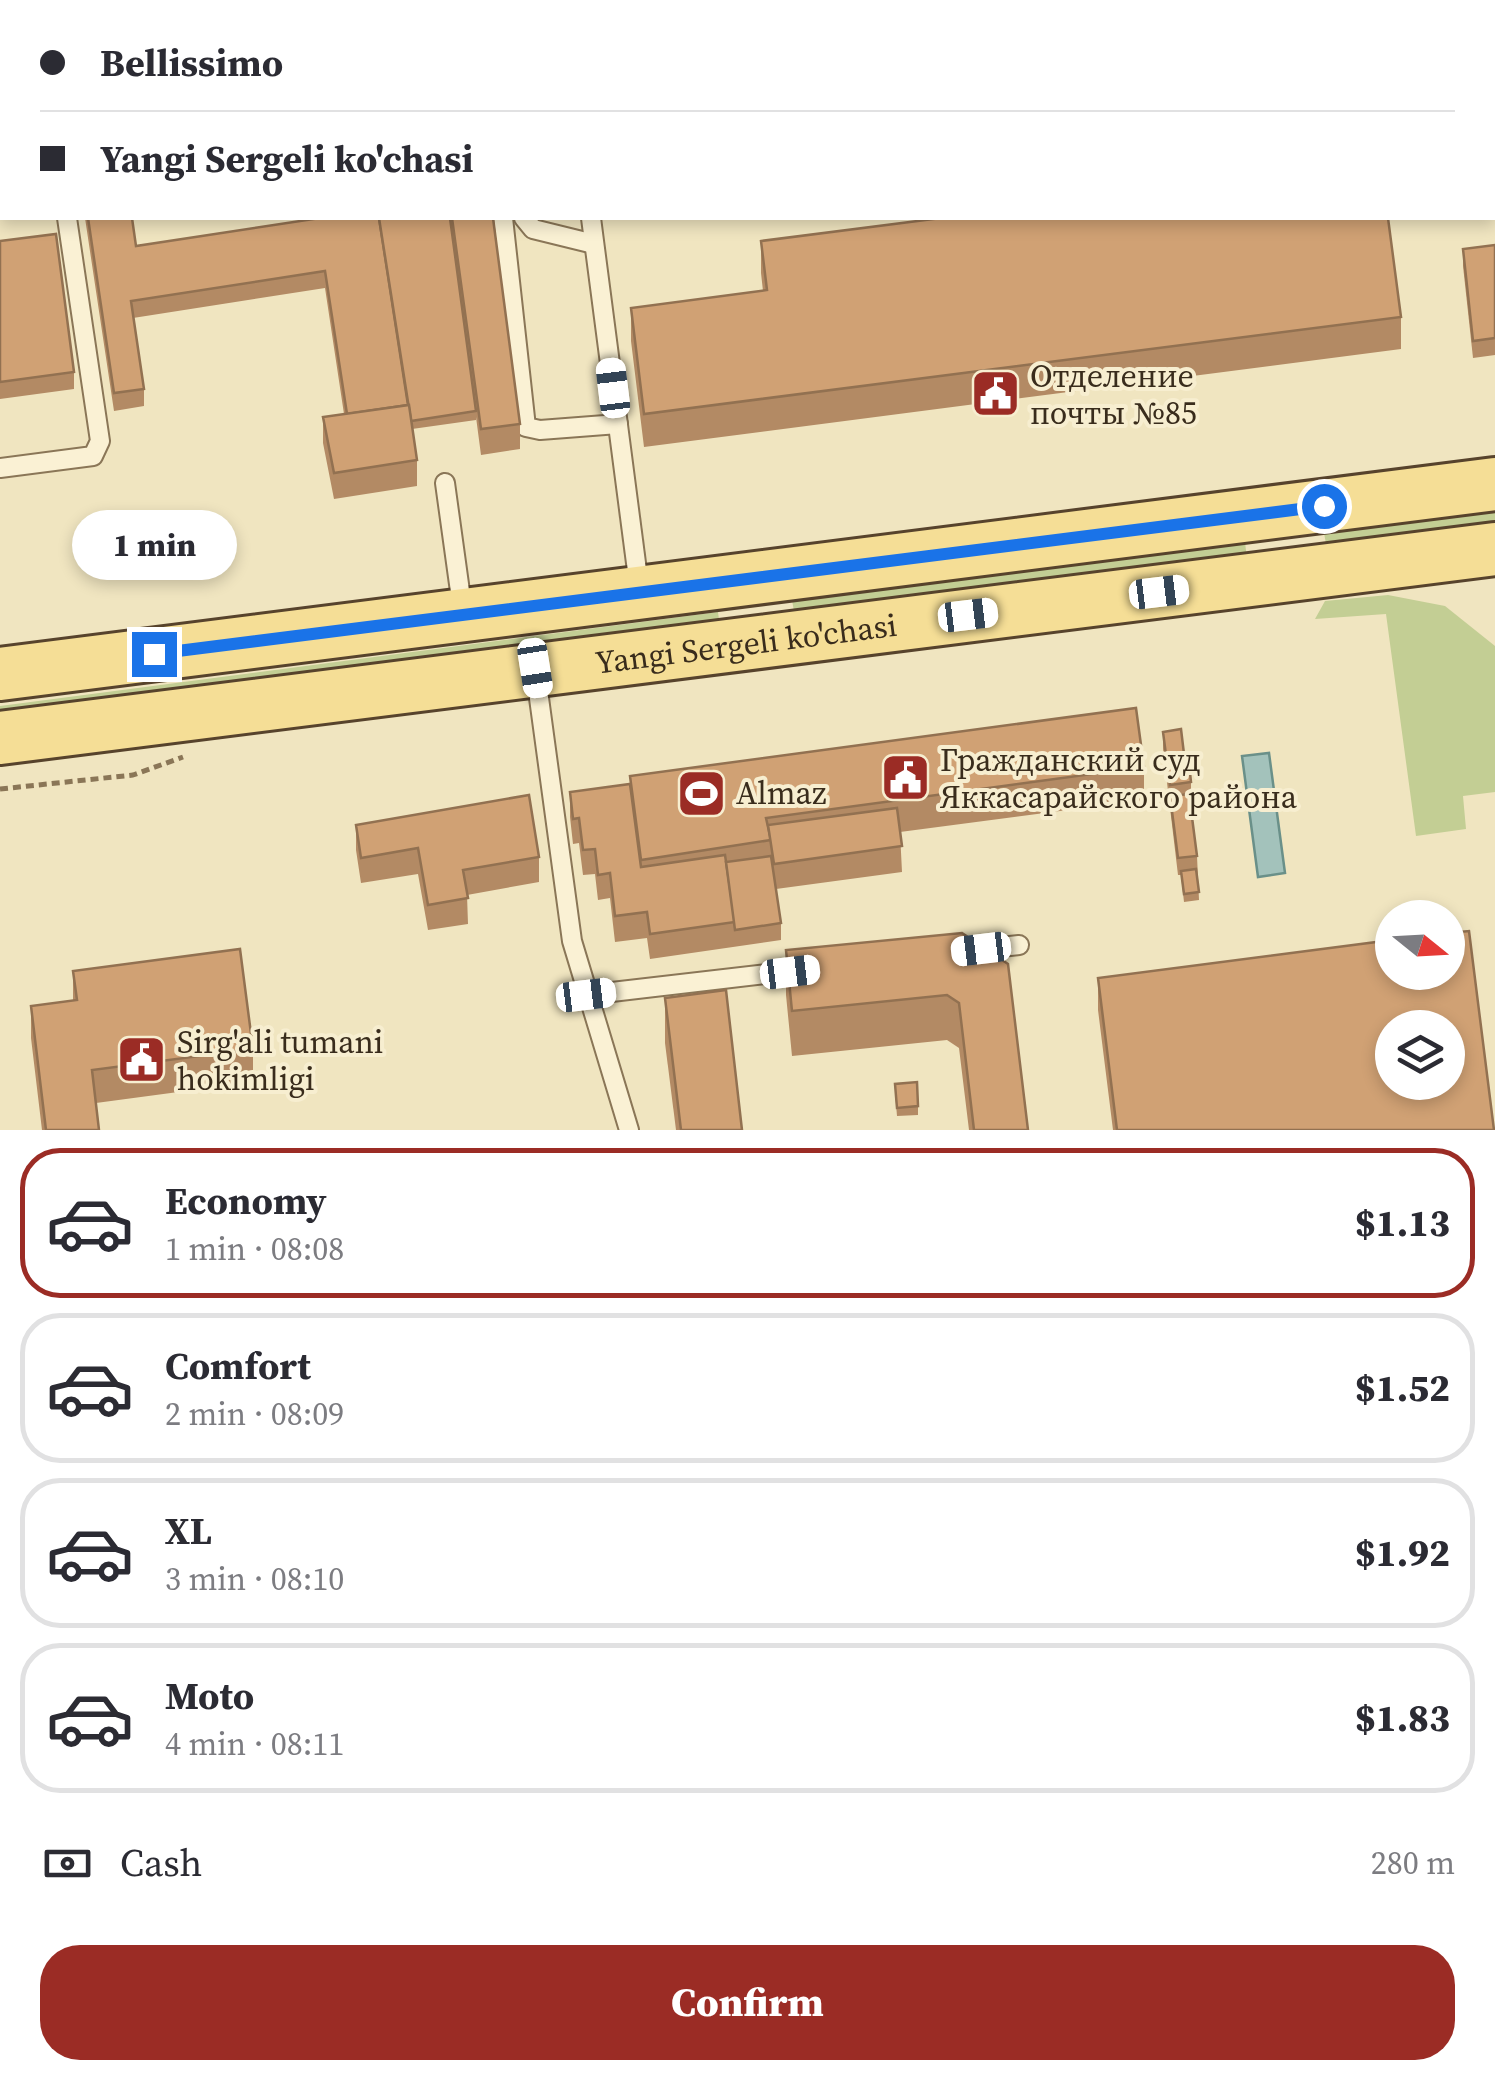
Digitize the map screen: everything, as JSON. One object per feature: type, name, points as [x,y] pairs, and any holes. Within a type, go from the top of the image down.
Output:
[{"type":"main road","name":"Yangi Sergeli ko'chasi","points":[[0,674],[1495,484]]},
{"type":"main road","points":[[1290,510],[1298,574]]},
{"type":"main road","name":"Yangi Sergeli ko'chasi","points":[[0,738],[1495,549]]},
{"type":"main road","points":[[724,581],[732,644]]},
{"type":"lane","points":[[0,468],[93,456],[100,441],[67,220]]},
{"type":"lane","points":[[503,220],[526,427],[540,430],[618,424]]},
{"type":"lane","points":[[526,220],[533,229],[594,244]]},
{"type":"lane","points":[[591,220],[640,592]]},
{"type":"lane","points":[[445,484],[464,614]]},
{"type":"lane","points":[[535,668],[572,941],[629,1130]]},
{"type":"lane","points":[[943,954],[1019,945]]},
{"type":"lane","points":[[586,995],[828,967]]},
{"type":"path","points":[[0,788],[132,775],[188,756]]},
{"type":"green space","points":[[1495,511],[1495,528],[1327,549],[1324,533]]},
{"type":"green space","points":[[1245,542],[1247,559],[795,617],[792,600]]},
{"type":"green space","points":[[1388,595],[1445,606],[1495,646],[1495,792],[1463,796],[1466,829],[1416,836],[1386,614],[1315,619],[1325,601]]},
{"type":"green space","points":[[718,612],[720,627],[0,721],[0,706]]},
{"type":"water","points":[[1269,753],[1285,873],[1258,877],[1242,756]]},
{"type":"building","points":[[88,220],[132,220],[136,246],[307,220],[379,220],[408,405],[347,414],[325,271],[131,301],[144,389],[114,393]]},
{"type":"building","points":[[379,220],[450,220],[476,411],[411,421]]},
{"type":"building","points":[[452,220],[493,220],[520,424],[481,429]]},
{"type":"building","points":[[925,220],[1388,220],[1401,317],[644,414],[631,308],[767,290],[761,241]]},
{"type":"building","points":[[56,234],[74,372],[0,382],[0,241]]},
{"type":"building","points":[[1495,245],[1495,338],[1473,341],[1463,249]]},
{"type":"building","points":[[409,405],[417,460],[334,473],[323,417]]},
{"type":"building","points":[[1136,708],[1144,767],[766,818],[771,840],[641,860],[630,776]]},
{"type":"building","points":[[1181,729],[1191,782],[1170,785],[1163,732]]},
{"type":"building","points":[[630,784],[641,867],[725,855],[735,922],[650,934],[647,912],[615,916],[610,873],[598,875],[595,849],[583,850],[579,818],[573,819],[570,792]]},
{"type":"building","points":[[1189,794],[1197,856],[1178,858],[1170,796]]},
{"type":"building","points":[[529,795],[539,857],[463,870],[468,898],[428,905],[418,848],[361,858],[356,825]]},
{"type":"building","points":[[897,808],[902,846],[774,864],[768,825]]},
{"type":"building","points":[[771,856],[781,923],[735,930],[726,862]]},
{"type":"building","points":[[1196,869],[1199,892],[1184,894],[1181,871]]},
{"type":"building","points":[[1465,931],[1469,931],[1494,1130],[1117,1130],[1098,978],[1375,942],[1375,990],[1465,990]]},
{"type":"building","points":[[962,933],[1008,964],[1028,1130],[974,1130],[959,1003],[947,995],[792,1011],[786,950]]},
{"type":"building","name":"Sirg'ali tumani hokimligi","points":[[240,949],[253,1049],[92,1070],[99,1130],[46,1130],[31,1006],[77,1000],[73,971]]},
{"type":"building","points":[[726,990],[742,1130],[681,1130],[665,998]]},
{"type":"building","points":[[917,1082],[918,1106],[897,1108],[895,1084]]},
{"type":"place","name":"Отделение почты №85","points":[[995,394]]},
{"type":"place","name":"Гражданский суд Яккасарайского района","points":[[905,778]]},
{"type":"place","name":"Almaz","points":[[701,793]]},
{"type":"place","name":"Sirg'ali tumani hokimligi","points":[[142,1060]]},
{"type":"route","points":[[154,654],[1324,506]]}]
